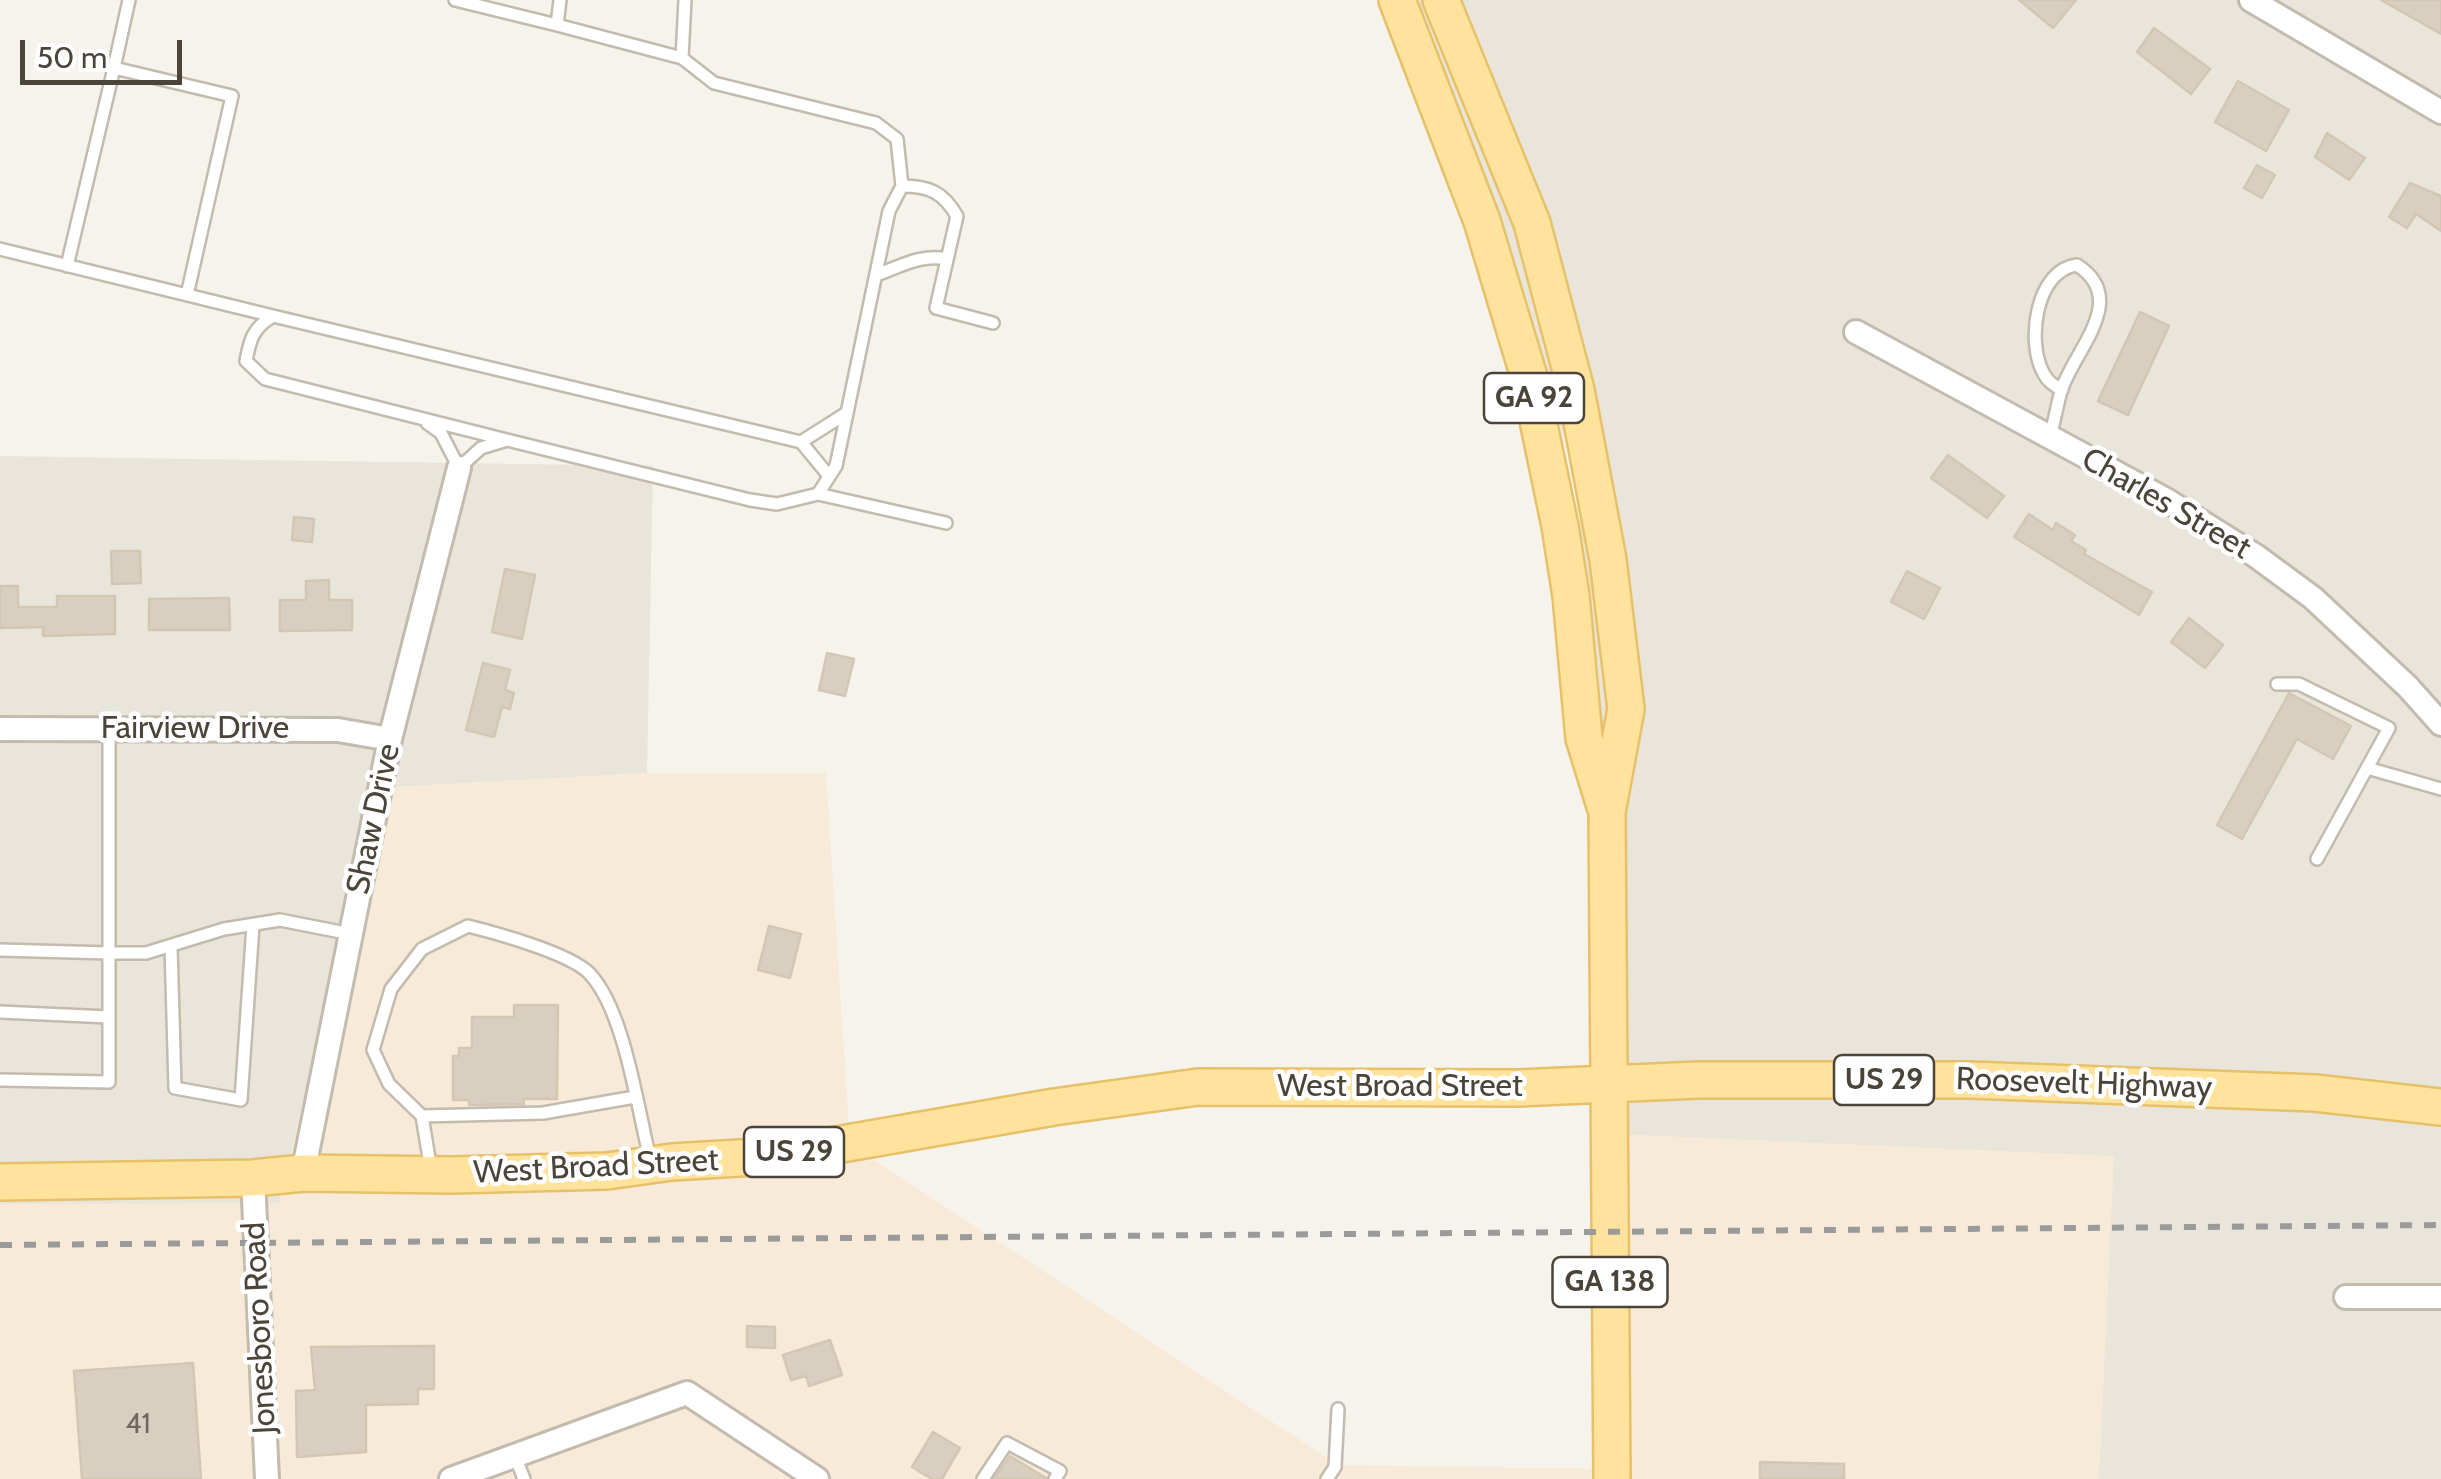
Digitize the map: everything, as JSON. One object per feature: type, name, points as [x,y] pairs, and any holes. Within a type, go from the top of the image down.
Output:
[{"type":"main road","name":"GA 92","points":[[1397,0],[1482,221],[1529,377],[1560,526],[1584,738],[1607,812]]},
{"type":"main road","name":"GA 92","points":[[1441,0],[1532,223],[1583,424],[1608,560],[1626,709],[1607,812],[1607,1086]]},
{"type":"main road","name":"Roosevelt Highway","points":[[1607,1086],[1698,1080],[1970,1080],[2316,1093],[2441,1107]]},
{"type":"main road","name":"West Broad Street","points":[[0,1182],[253,1178],[303,1173],[608,1171],[773,1156],[1054,1107],[1198,1087],[1607,1086]]},
{"type":"main road","name":"GA 138","points":[[1607,1086],[1612,1479]]},
{"type":"street","points":[[2251,0],[2441,112]]},
{"type":"street","name":"Charles Street","points":[[1856,332],[2168,501],[2256,556],[2313,598],[2408,687],[2441,724]]},
{"type":"street","name":"Shaw Drive","points":[[303,1173],[390,739],[458,468]]},
{"type":"street","name":"Fairview Drive","points":[[0,729],[338,730],[390,739]]},
{"type":"street","name":"Jonesboro Road","points":[[253,1178],[267,1479]]},
{"type":"street","points":[[2346,1297],[2441,1297]]},
{"type":"street","points":[[450,1479],[687,1393],[792,1472],[818,1479]]},
{"type":"lane","points":[[68,266],[129,0]]},
{"type":"lane","points":[[455,0],[682,58],[714,83],[876,123],[896,139],[902,186],[889,212],[836,466],[818,494]]},
{"type":"lane","points":[[557,25],[560,0]]},
{"type":"lane","points":[[682,58],[685,0]]},
{"type":"lane","points":[[114,68],[232,96],[187,295]]},
{"type":"lane","points":[[902,186],[924,186],[946,198],[957,216],[936,308],[993,323]]},
{"type":"lane","points":[[0,249],[801,442],[829,476]]},
{"type":"lane","points":[[876,275],[909,260],[929,256],[947,259]]},
{"type":"lane","points":[[2050,437],[2062,390],[2099,312],[2099,285],[2077,265],[2066,266],[2052,280],[2039,305],[2035,336],[2040,369],[2047,380],[2062,390]]},
{"type":"lane","points":[[273,316],[250,337],[246,361],[265,379],[750,500],[777,504],[818,494],[946,522]]},
{"type":"lane","points":[[801,442],[845,414]]},
{"type":"lane","points":[[420,418],[440,433],[458,468],[481,448],[508,440]]},
{"type":"lane","points":[[2278,684],[2299,684],[2389,728],[2316,859]]},
{"type":"lane","points":[[0,1080],[109,1082],[109,729]]},
{"type":"lane","points":[[2367,768],[2441,790]]},
{"type":"lane","points":[[0,950],[146,954],[224,928],[280,920],[351,934]]},
{"type":"lane","points":[[171,946],[175,1088],[241,1100],[253,924]]},
{"type":"lane","points":[[431,1175],[422,1116],[389,1084],[374,1050],[391,989],[422,949],[468,926],[509,936],[588,972],[618,1023],[651,1165]]},
{"type":"lane","points":[[0,1012],[109,1016]]},
{"type":"lane","points":[[422,1116],[544,1112],[635,1097]]},
{"type":"lane","points":[[1328,1479],[1335,1466],[1338,1409]]},
{"type":"lane","points":[[984,1479],[1007,1443],[1060,1472],[1054,1479]]},
{"type":"lane","points":[[515,1456],[524,1479]]},
{"type":"shaded area","points":[[1394,0],[2441,0],[2441,1479],[2099,1479],[1617,1134],[1577,470]]},
{"type":"shaded area","points":[[0,456],[653,466],[647,773],[378,788],[279,1204],[0,1204]]},
{"type":"shaded area","points":[[647,773],[826,773],[850,1144],[1338,1465],[1613,1469],[1617,1134],[2114,1156],[2099,1479],[0,1479],[0,1204],[279,1203],[377,788]]},
{"type":"building","points":[[2019,0],[2076,0],[2053,28]]},
{"type":"building","points":[[2381,0],[2441,0],[2441,34]]},
{"type":"building","points":[[2154,28],[2210,69],[2191,94],[2137,52]]},
{"type":"building","points":[[2238,81],[2289,110],[2266,151],[2215,122]]},
{"type":"building","points":[[2327,133],[2365,158],[2349,180],[2315,157]]},
{"type":"building","points":[[2257,165],[2275,175],[2262,198],[2244,188]]},
{"type":"building","points":[[2410,183],[2441,196],[2441,231],[2416,214],[2407,228],[2389,217]]},
{"type":"building","points":[[2140,312],[2169,326],[2128,415],[2098,401]]},
{"type":"building","points":[[1948,455],[2004,496],[1987,518],[1931,478]]},
{"type":"building","points":[[2029,514],[2053,530],[2056,523],[2075,535],[2071,541],[2086,550],[2084,554],[2152,592],[2139,615],[2014,537]]},
{"type":"building","points":[[294,517],[314,519],[312,542],[292,540]]},
{"type":"building","points":[[111,551],[140,551],[141,583],[112,584]]},
{"type":"building","points":[[505,569],[535,575],[522,639],[492,632]]},
{"type":"building","points":[[1907,571],[1940,588],[1924,619],[1891,602]]},
{"type":"building","points":[[329,580],[329,600],[352,600],[352,630],[280,631],[280,600],[306,600],[306,581]]},
{"type":"building","points":[[0,586],[18,586],[18,607],[57,607],[57,596],[115,596],[115,634],[43,636],[43,627],[0,628]]},
{"type":"building","points":[[229,598],[230,630],[149,630],[149,599]]},
{"type":"building","points":[[2189,618],[2223,645],[2205,668],[2171,642]]},
{"type":"building","points":[[827,653],[854,659],[845,696],[819,690]]},
{"type":"building","points":[[483,663],[510,670],[505,690],[514,693],[510,709],[502,707],[494,737],[466,730]]},
{"type":"building","points":[[2289,693],[2351,726],[2333,759],[2297,739],[2242,839],[2217,825]]},
{"type":"building","points":[[769,926],[801,934],[790,978],[758,970]]},
{"type":"building","points":[[514,1005],[558,1005],[557,1099],[469,1105],[469,1100],[453,1100],[453,1056],[459,1056],[459,1048],[472,1048],[472,1017],[514,1017]]},
{"type":"building","points":[[747,1326],[775,1327],[775,1348],[747,1347]]},
{"type":"building","points":[[830,1340],[842,1375],[809,1386],[806,1376],[791,1380],[783,1355]]},
{"type":"building","points":[[434,1346],[434,1389],[418,1389],[418,1404],[366,1405],[366,1452],[297,1457],[296,1391],[315,1390],[311,1347]]},
{"type":"building","points":[[193,1363],[201,1479],[82,1479],[74,1371]]},
{"type":"building","points":[[933,1432],[960,1448],[942,1479],[932,1479],[912,1467]]},
{"type":"building","points":[[1010,1456],[1046,1478],[1046,1479],[994,1479]]},
{"type":"building","points":[[1760,1462],[1844,1464],[1844,1479],[1760,1479]]},
{"type":"railway","points":[[0,1245],[2441,1225]]}]
